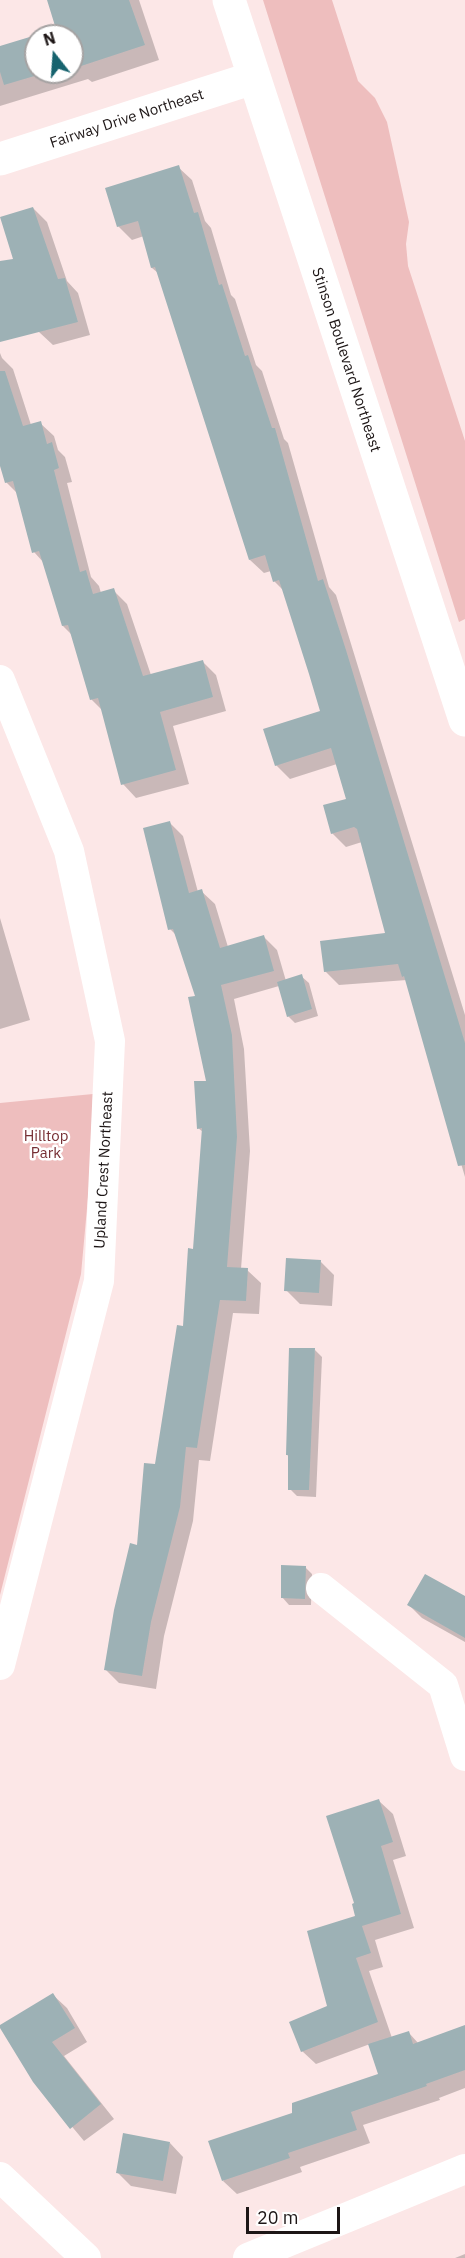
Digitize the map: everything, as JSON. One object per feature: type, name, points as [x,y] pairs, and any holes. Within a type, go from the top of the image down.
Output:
[{"type":"street","name":"Stinson Boulevard Northeast","points":[[230,0],[465,720]]},
{"type":"street","name":"Fairway Drive Northeast","points":[[0,159],[254,78]]},
{"type":"street","name":"Upland Crest Northeast","points":[[0,680],[69,851],[110,1041],[99,1281],[0,1665]]},
{"type":"street","points":[[321,1588],[443,1685],[465,1756]]},
{"type":"street","points":[[249,2258],[465,2169]]},
{"type":"street","points":[[0,2177],[86,2258]]},
{"type":"green space","points":[[263,0],[332,0],[358,81],[375,98],[387,122],[409,222],[406,244],[408,266],[465,441],[465,619],[459,622]]},
{"type":"green space","name":"Hilltop Park","points":[[93,1094],[89,1186],[81,1274],[0,1595],[0,1103]]},
{"type":"building","points":[[47,0],[129,0],[145,45],[84,65],[84,24],[54,24]]},
{"type":"building","points":[[24,39],[24,79],[4,85],[0,72],[0,46]]},
{"type":"building","points":[[179,165],[194,213],[198,212],[219,285],[222,284],[245,356],[248,355],[272,428],[275,428],[318,581],[323,579],[346,650],[465,1043],[465,1165],[458,1166],[404,976],[402,977],[398,964],[324,972],[320,941],[385,933],[357,829],[354,827],[331,834],[323,805],[346,799],[331,748],[275,766],[263,729],[320,711],[279,580],[273,582],[265,555],[249,560],[155,267],[151,268],[138,221],[117,227],[105,188]]},
{"type":"building","points":[[33,207],[58,279],[65,278],[78,322],[0,342],[0,261],[13,259],[0,217]]},
{"type":"building","points":[[0,371],[5,371],[23,426],[41,421],[47,444],[52,442],[59,468],[54,470],[80,572],[86,570],[93,594],[114,588],[143,676],[203,660],[213,697],[160,712],[176,770],[121,785],[98,698],[90,700],[68,625],[62,626],[39,551],[32,553],[13,481],[5,483],[0,466]]},
{"type":"building","points":[[170,821],[189,893],[202,889],[220,948],[264,935],[274,971],[221,985],[232,1035],[237,1137],[227,1267],[248,1268],[246,1301],[220,1300],[197,1448],[186,1447],[180,1507],[151,1622],[142,1676],[104,1670],[114,1610],[130,1543],[137,1545],[144,1463],[155,1464],[177,1325],[183,1326],[188,1248],[193,1249],[202,1128],[197,1129],[194,1081],[206,1081],[188,997],[195,996],[173,929],[168,930],[143,828]]},
{"type":"building","points":[[302,974],[312,1009],[287,1017],[277,982]]},
{"type":"building","points":[[286,1258],[321,1260],[319,1293],[284,1291]]},
{"type":"building","points":[[289,1348],[315,1348],[309,1490],[288,1490],[288,1455],[286,1455]]},
{"type":"building","points":[[281,1565],[306,1566],[305,1599],[281,1598]]},
{"type":"building","points":[[425,1574],[465,1596],[465,1638],[407,1605]]},
{"type":"building","points":[[379,1799],[393,1842],[381,1846],[401,1914],[362,1926],[371,1953],[356,1958],[378,2022],[301,2052],[289,2022],[327,2006],[307,1931],[355,1916],[352,1904],[354,1903],[326,1816]]},
{"type":"building","points":[[53,1993],[75,2028],[52,2042],[101,2104],[70,2129],[33,2082],[0,2028],[0,2025]]},
{"type":"building","points":[[465,2025],[465,2070],[426,2084],[427,2086],[351,2112],[357,2130],[288,2153],[290,2158],[222,2181],[208,2141],[292,2113],[292,2103],[378,2074],[368,2044],[409,2031],[413,2044]]},
{"type":"building","points":[[123,2133],[170,2142],[163,2181],[116,2173]]}]
